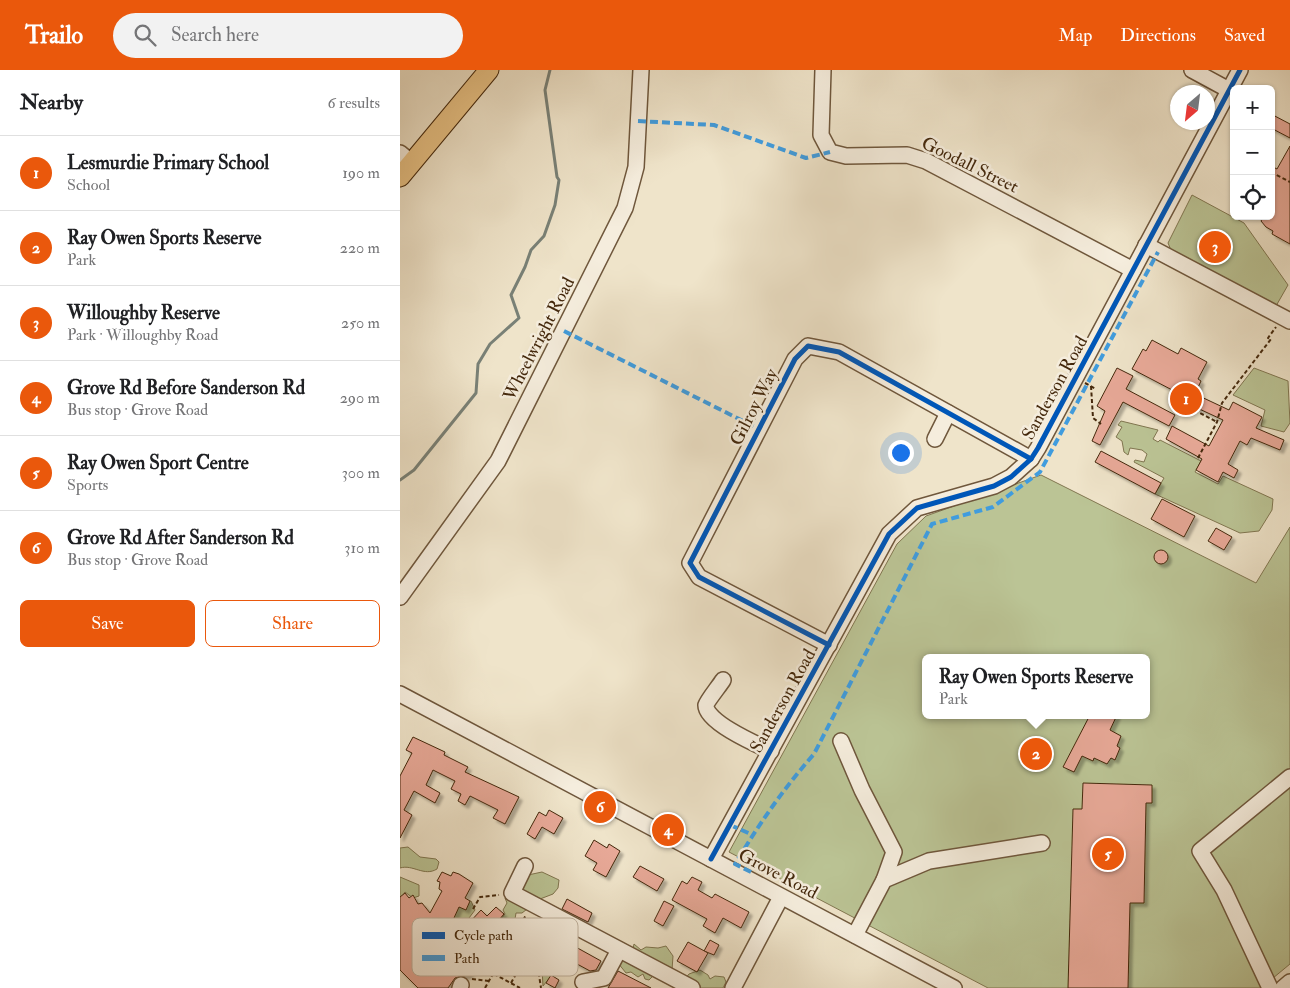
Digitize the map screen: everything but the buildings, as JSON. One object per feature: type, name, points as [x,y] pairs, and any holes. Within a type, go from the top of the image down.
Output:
[{"type":"main road","points":[[404,164],[489,70]]},
{"type":"street","name":"Wheelwright Road","points":[[400,597],[498,461],[626,208],[636,167],[641,70]]},
{"type":"street","name":"Goodall Street","points":[[822,70],[821,134],[830,152],[846,156],[907,155],[926,161],[1133,270]]},
{"type":"street","points":[[1192,70],[1229,90]]},
{"type":"street","name":"Sanderson Road","points":[[711,859],[889,534],[917,508],[994,486],[1011,477],[1031,459],[1047,435],[1240,70]]},
{"type":"street","points":[[1146,245],[1286,319]]},
{"type":"street","name":"Gilroy Way","points":[[829,645],[699,577],[690,563],[794,359],[808,346],[839,352],[1031,459]]},
{"type":"street","points":[[935,439],[948,413]]},
{"type":"street","points":[[723,680],[707,703],[706,707],[711,717],[771,751]]},
{"type":"street","name":"Grove Road","points":[[400,694],[954,988]]},
{"type":"street","points":[[840,741],[862,790],[894,852],[884,880],[855,935]]},
{"type":"street","points":[[1270,988],[1224,890],[1200,851],[1290,777]]},
{"type":"street","points":[[884,880],[929,861],[1042,843]]},
{"type":"street","points":[[525,866],[512,893],[559,918]]},
{"type":"street","points":[[733,988],[781,896]]},
{"type":"street","points":[[578,928],[692,988]]},
{"type":"street","points":[[583,982],[604,978],[619,950]]},
{"type":"street","points":[[1282,988],[1290,982]]},
{"type":"path","points":[[1275,174],[1290,182]]},
{"type":"path","points":[[1198,458],[1217,422],[1222,403],[1271,339],[1268,338],[1286,319]]},
{"type":"path","points":[[1091,386],[1093,418],[1101,424]]},
{"type":"path","points":[[1182,404],[1217,422]]},
{"type":"path","points":[[473,909],[480,897],[512,893]]},
{"type":"path","points":[[525,918],[528,912]]},
{"type":"path","points":[[485,988],[493,976]]},
{"type":"path","points":[[498,976],[520,988]]},
{"type":"path","points":[[511,983],[515,976]]},
{"type":"green space","points":[[1192,195],[1230,215],[1230,220],[1238,220],[1244,223],[1288,285],[1276,306],[1171,250],[1168,243]]},
{"type":"green space","points":[[1254,368],[1288,381],[1290,423],[1284,432],[1261,426],[1265,410],[1233,395]]},
{"type":"green space","points":[[1121,421],[1158,430],[1153,439],[1158,442],[1160,440],[1201,461],[1195,472],[1218,484],[1223,476],[1273,499],[1272,510],[1259,531],[1240,533],[1155,494],[1164,478],[1134,462],[1135,460],[1144,462],[1147,454],[1142,450],[1130,448],[1128,455],[1124,452],[1122,441],[1116,437],[1122,427],[1118,425]]},
{"type":"green space","points":[[1041,475],[1256,583],[1290,527],[1290,964],[1261,988],[988,988],[729,852],[897,544],[926,516]]},
{"type":"green space","points":[[408,847],[420,857],[436,859],[439,862],[437,869],[428,872],[405,867],[400,868],[400,848]]},
{"type":"green space","points":[[542,872],[559,880],[558,888],[553,894],[540,899],[522,913],[516,913],[515,918],[502,918],[505,914],[503,910],[507,903],[505,898],[521,893],[528,875]]},
{"type":"green space","points":[[400,877],[419,885],[419,896],[413,898],[405,892],[400,900]]},
{"type":"green space","points":[[467,901],[471,901],[475,910],[469,918],[451,918],[454,910]]},
{"type":"green space","points":[[634,944],[641,950],[646,947],[658,948],[666,946],[673,956],[672,970],[654,975],[649,980],[645,979],[643,974],[638,977],[631,972],[626,973],[618,963],[633,949]]},
{"type":"green space","points":[[700,970],[708,975],[710,979],[715,976],[724,977],[726,982],[723,988],[687,988],[684,980],[689,974]]},
{"type":"green space","points":[[542,976],[551,976],[543,986]]},
{"type":"waterway","points":[[400,480],[414,470],[476,393],[478,364],[490,344],[519,318],[511,295],[531,250],[544,236],[555,205],[559,180],[557,177],[545,90],[550,70]]},
{"type":"marked path","points":[[638,121],[714,125],[806,158],[830,152]]},
{"type":"marked path","points":[[751,872],[735,864],[772,807],[814,754],[932,524],[993,507],[1040,472],[1158,252]]},
{"type":"marked path","points":[[564,331],[759,429]]},
{"type":"marked path","points":[[730,825],[753,835]]},
{"type":"cycle path","points":[[711,859],[889,534],[917,508],[994,486],[1011,477],[1031,459],[1240,70]]},
{"type":"cycle path","points":[[829,645],[699,577],[690,563],[795,359],[808,346],[839,352],[1031,459]]},
{"type":"place","name":"Willoughby Reserve","points":[[1215,247]]},
{"type":"place","name":"Lesmurdie Primary School","points":[[1186,399]]},
{"type":"place","name":"Ray Owen Sports Reserve","points":[[1036,754]]},
{"type":"place","name":"Grove Rd After Sanderson Rd","points":[[600,807]]},
{"type":"place","name":"Grove Rd Before Sanderson Rd","points":[[668,830]]},
{"type":"place","name":"Ray Owen Sport Centre","points":[[1108,854]]}]
